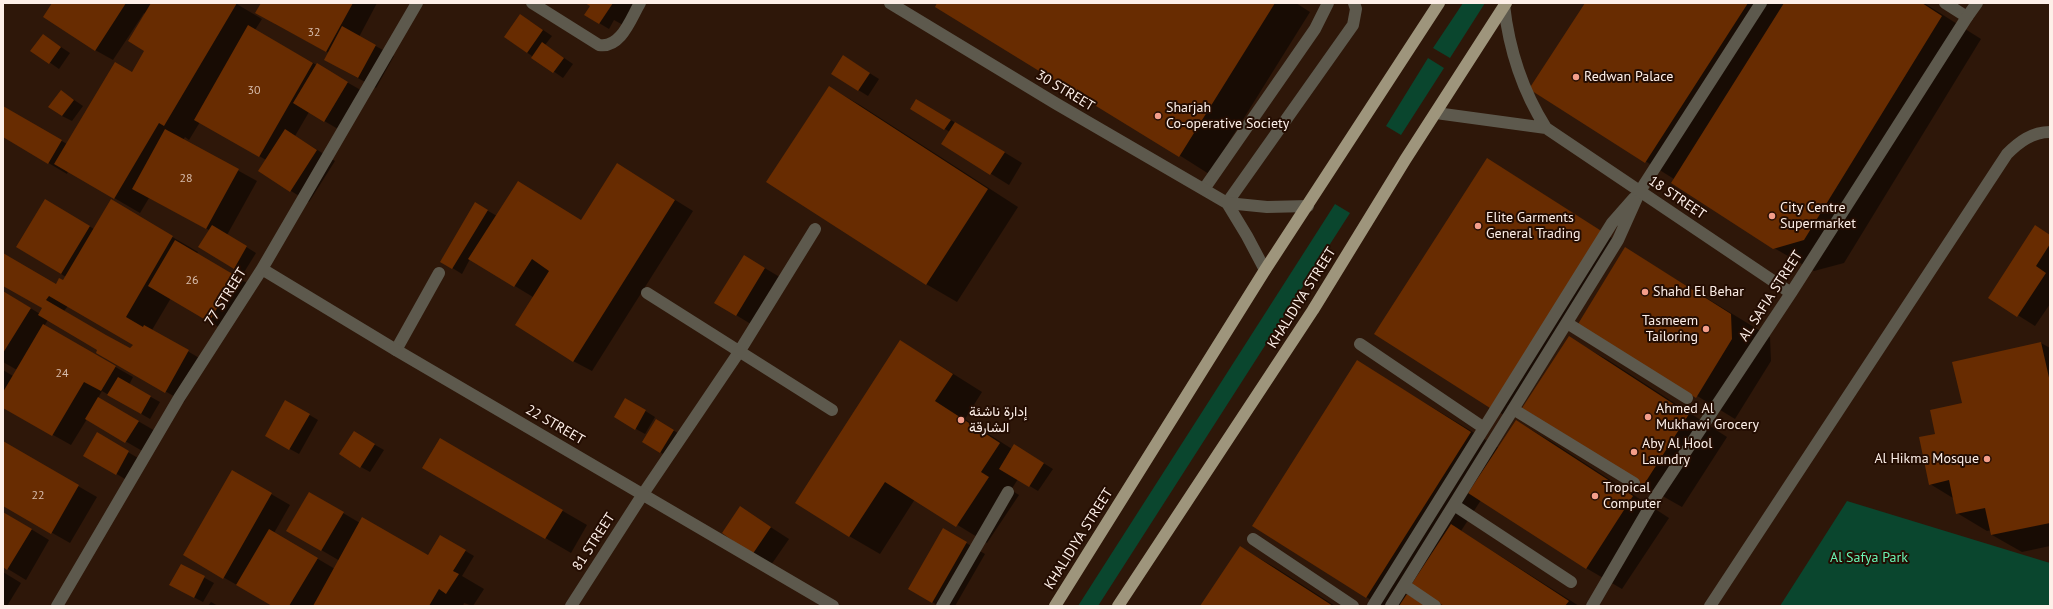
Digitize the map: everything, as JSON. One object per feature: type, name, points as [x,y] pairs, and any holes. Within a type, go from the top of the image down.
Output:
[{"type":"main road","name":"KHALIDIYA STREET","points":[[1055,606],[1265,270],[1439,3]]},
{"type":"main road","name":"KHALIDIYA STREET","points":[[1118,606],[1313,310],[1505,4]]},
{"type":"street","name":"77 STREET","points":[[57,606],[179,398],[262,268],[417,3]]},
{"type":"street","points":[[532,3],[599,45],[605,46],[616,42],[640,3]]},
{"type":"street","name":"30 STREET","points":[[890,3],[1055,104],[1227,203],[1267,207],[1308,206]]},
{"type":"street","points":[[1204,189],[1315,28],[1328,3]]},
{"type":"street","points":[[1227,203],[1353,25],[1356,9],[1354,3]]},
{"type":"street","points":[[1373,606],[1612,223],[1640,191],[1761,3]]},
{"type":"street","points":[[1945,3],[1967,17]]},
{"type":"street","name":"AL SAFIA STREET","points":[[1592,606],[1655,498],[1791,293],[1977,3]]},
{"type":"street","name":"18 STREET","points":[[1505,4],[1510,48],[1517,70],[1534,109],[1546,128],[1791,293]]},
{"type":"street","name":"18 STREET","points":[[1436,113],[1546,128]]},
{"type":"street","points":[[1710,606],[2007,154],[2024,138],[2035,134],[2050,132]]},
{"type":"street","points":[[1390,606],[1618,240],[1640,191]]},
{"type":"street","name":"30 STREET","points":[[1227,203],[1244,230],[1265,270]]},
{"type":"street","name":"81 STREET","points":[[571,606],[643,494],[739,352],[815,229]]},
{"type":"street","name":"22 STREET","points":[[262,268],[396,350],[833,606]]},
{"type":"street","points":[[396,350],[439,273]]},
{"type":"street","points":[[647,293],[832,410]]},
{"type":"street","points":[[1567,323],[1687,398]]},
{"type":"street","points":[[1360,344],[1484,428]]},
{"type":"street","points":[[1513,409],[1634,483]]},
{"type":"street","points":[[942,606],[1008,492]]},
{"type":"street","points":[[1454,505],[1571,582]]},
{"type":"street","points":[[1253,539],[1353,606]]},
{"type":"street","points":[[1404,585],[1435,606]]},
{"type":"green space","points":[[1463,3],[1485,3],[1450,58],[1433,48]]},
{"type":"green space","points":[[1428,58],[1444,68],[1401,135],[1386,126]]},
{"type":"green space","points":[[1335,204],[1350,213],[1098,606],[1078,606]]},
{"type":"green space","name":"Al Safya Park","points":[[1847,501],[2050,563],[2050,606],[1780,606]]},
{"type":"building","points":[[52,3],[126,3],[95,51],[43,17]]},
{"type":"building","points":[[151,3],[237,3],[164,126],[159,123],[114,199],[54,164],[115,62],[132,72],[144,51],[128,41]]},
{"type":"building","points":[[261,3],[353,3],[326,52],[255,13]]},
{"type":"building","points":[[585,3],[613,3],[599,24],[584,15],[590,6]]},
{"type":"building","name":"Sharjah Co-operative Society","points":[[937,3],[1275,3],[1179,157],[935,7]]},
{"type":"building","points":[[1585,3],[1748,3],[1645,163],[1529,89]]},
{"type":"building","points":[[1784,3],[1922,3],[1942,16],[1804,240],[1773,249],[1671,183]]},
{"type":"building","points":[[520,14],[543,30],[527,53],[504,37]]},
{"type":"building","points":[[248,25],[313,63],[259,157],[194,120]]},
{"type":"building","points":[[342,26],[376,45],[358,78],[324,60]]},
{"type":"building","points":[[43,34],[61,47],[49,64],[30,51]]},
{"type":"building","points":[[542,42],[564,58],[553,73],[531,58]]},
{"type":"building","points":[[843,55],[870,73],[858,91],[831,74]]},
{"type":"building","points":[[317,63],[348,82],[324,122],[293,103]]},
{"type":"building","points":[[829,86],[988,189],[926,285],[766,182]]},
{"type":"building","points":[[61,90],[74,100],[62,116],[48,107]]},
{"type":"building","points":[[916,99],[951,120],[944,130],[910,109]]},
{"type":"building","points":[[3,106],[62,140],[48,164],[3,137]]},
{"type":"building","points":[[955,122],[1005,152],[990,175],[941,144]]},
{"type":"building","points":[[165,129],[239,169],[206,229],[132,189]]},
{"type":"building","points":[[285,129],[317,150],[290,192],[258,171]]},
{"type":"building","points":[[1487,158],[1603,232],[1490,408],[1374,334]]},
{"type":"building","points":[[617,163],[675,200],[573,362],[515,325],[549,271],[532,259],[514,287],[468,259],[518,181],[581,220]]},
{"type":"building","points":[[45,199],[90,226],[61,274],[16,247]]},
{"type":"building","points":[[111,199],[173,236],[126,317],[143,327],[144,325],[189,350],[165,393],[96,353],[97,350],[38,315],[42,308],[3,286],[3,253],[56,284],[59,278],[63,280]],"holes":[[[49,296],[133,345],[130,348],[46,300]]]},
{"type":"building","points":[[475,202],[488,210],[452,269],[440,262]]},
{"type":"building","points":[[212,225],[247,246],[234,269],[198,247]]},
{"type":"building","points":[[2035,225],[2050,235],[2050,244],[2036,266],[2046,273],[2017,317],[1988,298]]},
{"type":"building","points":[[175,240],[236,276],[209,322],[148,286]]},
{"type":"building","points":[[1625,247],[1731,314],[1732,339],[1696,398],[1578,324]]},
{"type":"building","points":[[744,255],[765,268],[736,316],[714,303]]},
{"type":"building","points":[[3,291],[31,308],[3,353]]},
{"type":"building","points":[[43,324],[116,366],[101,391],[84,382],[52,436],[3,408],[3,392]]},
{"type":"building","points":[[1569,336],[1689,414],[1643,486],[1522,408]]},
{"type":"building","points":[[900,340],[953,374],[935,401],[1000,443],[981,472],[989,477],[956,527],[885,482],[849,537],[795,503]]},
{"type":"building","name":"Al Hikma Mosque","points":[[2041,342],[2050,382],[2050,523],[1991,535],[1985,508],[1956,514],[1949,480],[1929,485],[1919,437],[1935,434],[1930,410],[1962,403],[1952,362]]},
{"type":"building","points":[[1357,360],[1471,432],[1366,598],[1252,526]]},
{"type":"building","points":[[118,377],[151,396],[141,414],[107,395]]},
{"type":"building","points":[[98,397],[139,421],[125,443],[85,419]]},
{"type":"building","points":[[625,398],[646,410],[635,430],[614,417]]},
{"type":"building","points":[[285,400],[310,414],[289,450],[265,436]]},
{"type":"building","points":[[656,419],[674,430],[660,453],[642,442]]},
{"type":"building","points":[[1516,420],[1633,496],[1586,569],[1468,493]]},
{"type":"building","points":[[354,431],[375,444],[360,468],[339,454]]},
{"type":"building","points":[[97,432],[129,451],[116,475],[83,456]]},
{"type":"building","points":[[440,438],[563,510],[545,539],[422,468]]},
{"type":"building","points":[[3,441],[79,485],[51,534],[3,506]]},
{"type":"building","points":[[1014,444],[1044,463],[1029,487],[999,469]]},
{"type":"building","points":[[232,470],[272,493],[223,579],[183,555]]},
{"type":"building","points":[[309,492],[344,512],[321,551],[286,531]]},
{"type":"building","points":[[740,506],[771,527],[752,555],[722,533]]},
{"type":"building","points":[[3,512],[32,529],[7,570],[3,567]]},
{"type":"building","points":[[362,517],[428,555],[440,535],[466,550],[453,571],[459,574],[446,594],[439,589],[429,606],[313,606]]},
{"type":"building","points":[[1451,524],[1569,601],[1565,606],[1444,606],[1411,585]]},
{"type":"building","points":[[943,528],[967,542],[932,603],[908,589]]},
{"type":"building","points":[[269,529],[318,558],[289,606],[272,606],[236,585]]},
{"type":"building","points":[[1240,546],[1333,606],[1200,606]]},
{"type":"building","points":[[181,564],[205,576],[194,598],[169,585]]},
{"type":"building","points":[[1407,594],[1426,606],[1399,606]]},
{"type":"place","name":"Redwan Palace","points":[[1576,77]]},
{"type":"place","name":"Sharjah Co-operative Society","points":[[1158,116]]},
{"type":"place","name":"City Centre Supermarket","points":[[1772,216]]},
{"type":"place","name":"Elite Garments General Trading","points":[[1478,226]]},
{"type":"place","name":"Shahd El Behar","points":[[1645,292]]},
{"type":"place","name":"Tasmeem Tailoring","points":[[1706,329]]},
{"type":"place","name":"Ahmed Al Mukhawi Grocery","points":[[1648,417]]},
{"type":"place","name":"إدارة ناشئة الشارقة","points":[[961,420]]},
{"type":"place","name":"Aby Al Hool Laundry","points":[[1634,452]]},
{"type":"place","name":"Al Hikma Mosque","points":[[1987,459]]},
{"type":"place","name":"Tropical Computer","points":[[1595,496]]}]
